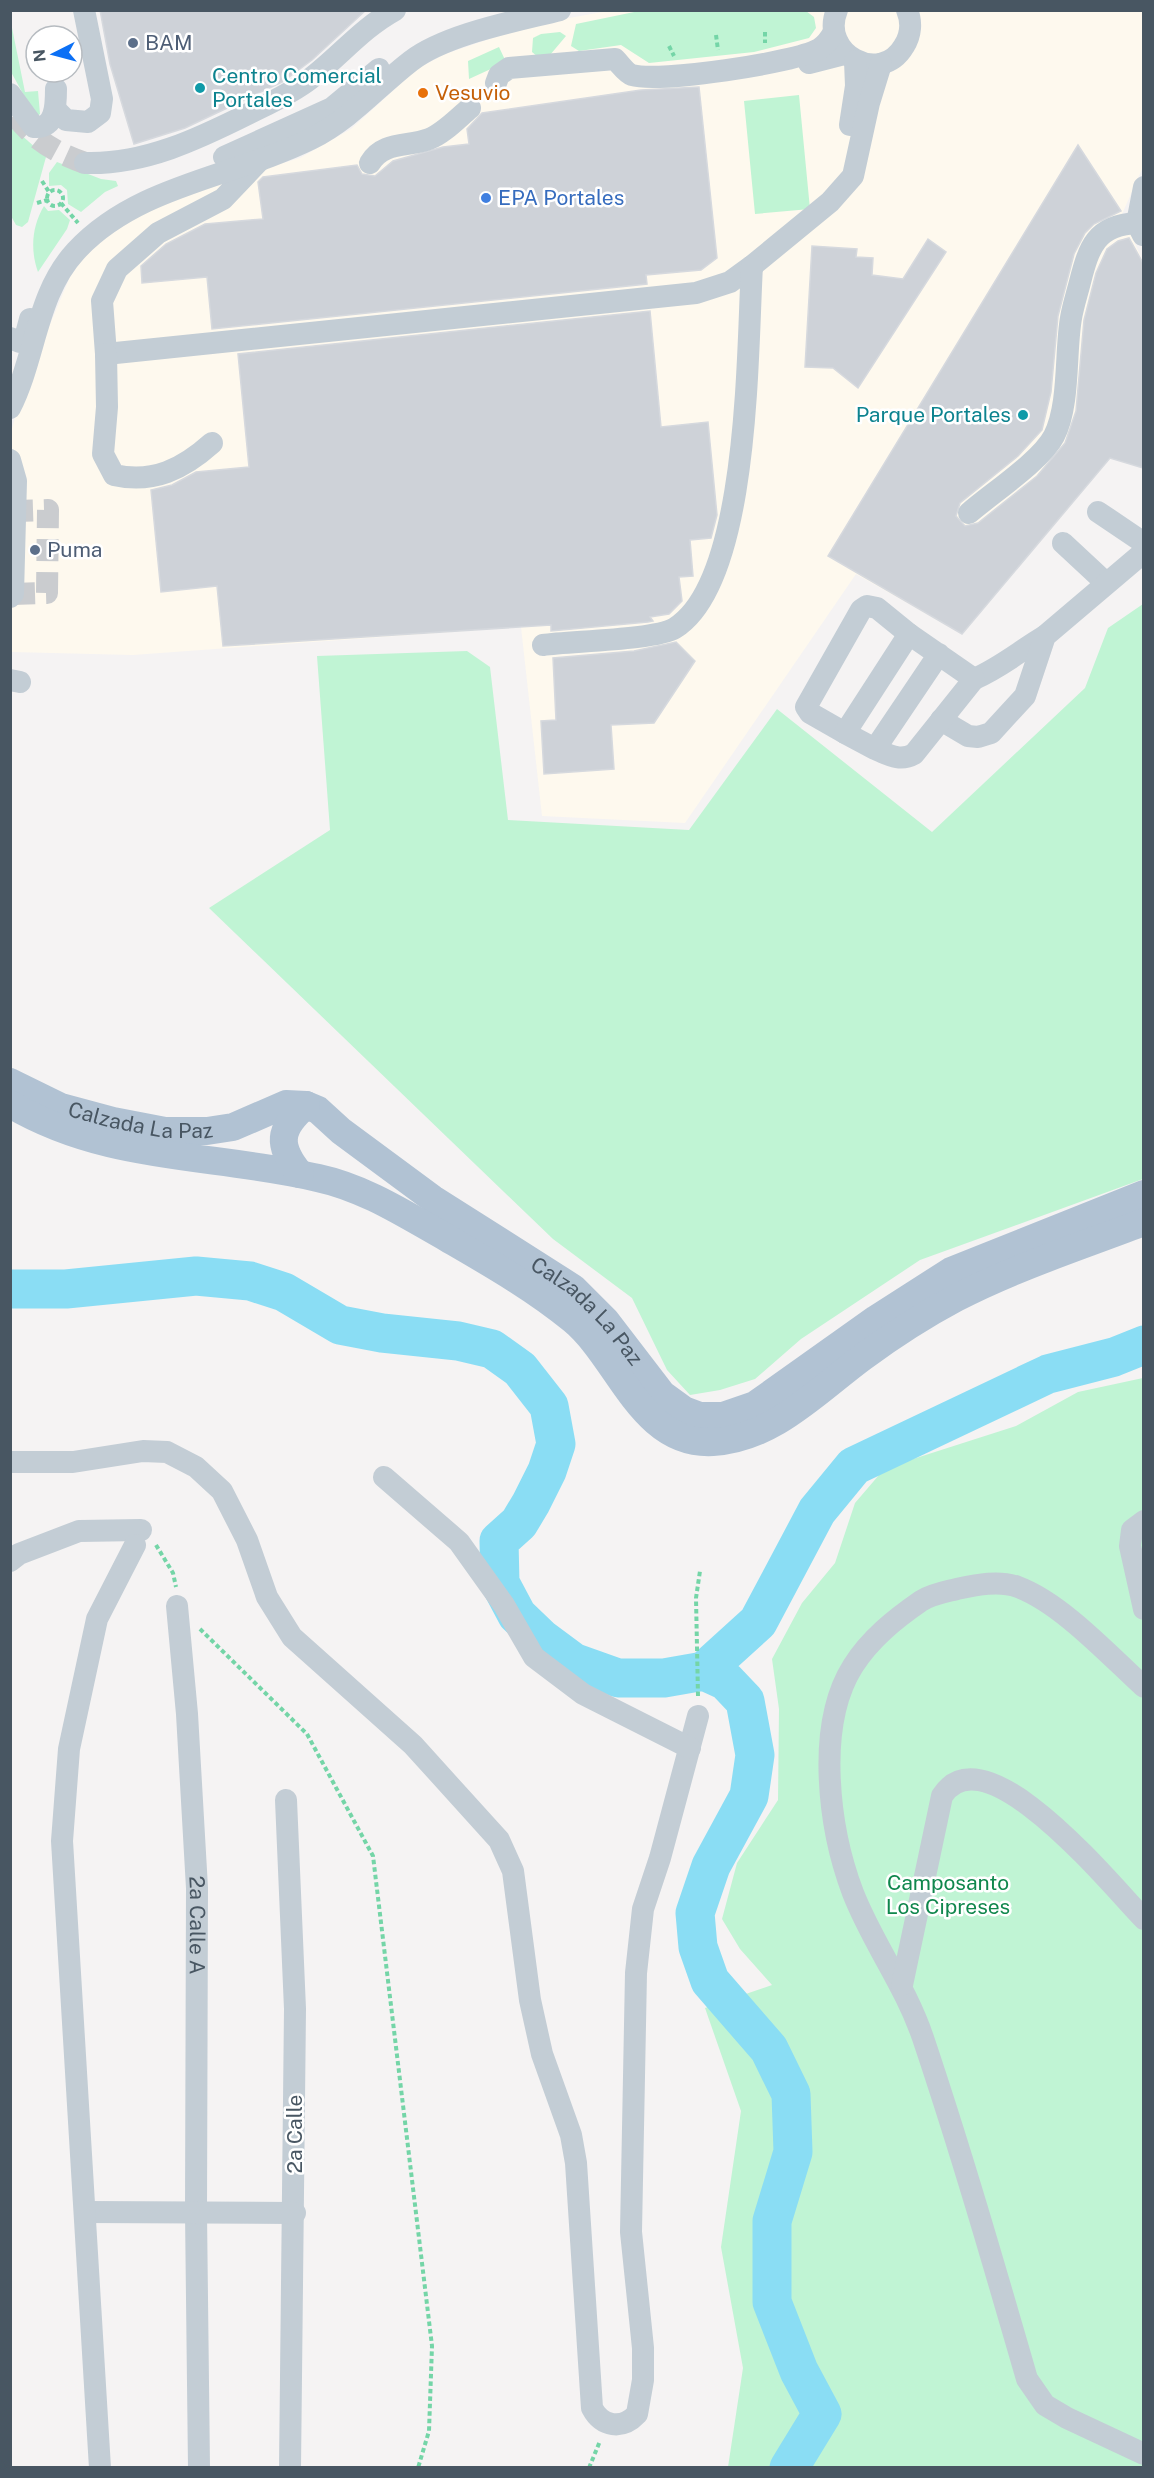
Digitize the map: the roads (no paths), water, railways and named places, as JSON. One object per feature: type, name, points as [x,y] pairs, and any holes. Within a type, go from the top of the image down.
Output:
[{"type":"main road","name":"Calzada La Paz","points":[[10,1082],[61,1107],[113,1122],[165,1131],[207,1131],[233,1127],[286,1104],[306,1105],[318,1110],[341,1131],[433,1199],[573,1287],[606,1321],[662,1394],[684,1410],[707,1416],[734,1413],[755,1405],[890,1309],[951,1270],[1143,1194]]},
{"type":"main road","name":"Calzada La Paz","points":[[10,1104],[54,1127],[99,1143],[141,1152],[212,1160],[300,1174],[365,1193],[497,1267],[584,1329],[613,1365],[650,1418],[678,1436],[703,1442],[734,1440],[776,1423],[897,1333],[957,1297],[1143,1222]]},
{"type":"main road","points":[[300,1174],[284,1151],[283,1139],[287,1126],[306,1105]]},
{"type":"street","points":[[10,94],[34,127],[45,127],[56,100],[72,122],[88,122],[100,112],[102,99],[84,10]]},
{"type":"street","points":[[85,163],[134,159],[190,141],[222,127],[308,81],[368,29],[395,10]]},
{"type":"street","points":[[10,338],[20,342],[26,334],[42,291],[66,248],[91,222],[111,207],[138,193],[318,116],[332,108],[408,47],[427,38],[514,10]]},
{"type":"street","points":[[10,408],[49,292],[74,253],[96,230],[144,202],[283,151],[341,123],[412,60],[444,44],[509,22],[560,10]]},
{"type":"street","points":[[496,83],[499,75],[509,68],[615,59],[630,75],[654,81],[797,66],[850,57],[881,64],[892,59],[908,40],[910,28],[907,10]]},
{"type":"street","points":[[830,202],[849,136],[855,86],[850,57],[834,18]]},
{"type":"street","points":[[654,81],[798,57],[818,50],[828,42],[834,18]]},
{"type":"street","points":[[106,354],[696,293],[730,282],[830,202],[853,176],[869,103],[881,64]]},
{"type":"street","points":[[370,163],[375,155],[395,145],[429,139],[470,108]]},
{"type":"street","points":[[212,443],[195,458],[171,471],[136,480],[114,475],[103,454],[107,407],[102,300],[117,269],[158,233],[223,199],[261,159]]},
{"type":"street","points":[[969,513],[1047,448],[1055,433],[1061,408],[1071,317],[1089,250],[1104,231],[1120,224],[1140,230],[1143,187]]},
{"type":"street","points":[[543,645],[674,629],[695,609],[721,559],[740,460],[752,266]]},
{"type":"street","points":[[10,460],[16,481],[13,594],[10,597]]},
{"type":"street","points":[[1098,512],[1143,543]]},
{"type":"street","points":[[1063,543],[1106,583]]},
{"type":"street","points":[[974,679],[909,634],[877,608],[867,606],[861,610],[806,706],[810,713],[875,749],[906,759],[914,754],[974,679],[997,670],[1019,651],[1045,636],[1143,552]]},
{"type":"street","points":[[845,733],[909,634]]},
{"type":"street","points":[[941,720],[968,736],[978,737],[991,733],[1025,696],[1045,636]]},
{"type":"street","points":[[875,749],[939,654]]},
{"type":"street","points":[[997,670],[1025,696]]},
{"type":"street","points":[[10,1462],[73,1462],[143,1451],[167,1452],[196,1467],[222,1491],[247,1540],[267,1597],[292,1636],[412,1745],[500,1840],[513,1871],[530,2000],[542,2054],[571,2135],[576,2163],[592,2408],[601,2420],[608,2424],[623,2424],[631,2420],[640,2406],[643,2348],[631,2232],[636,1973],[643,1909],[660,1858],[698,1716]]},
{"type":"street","points":[[384,1477],[459,1542],[504,1605],[534,1656],[583,1694],[690,1749]]},
{"type":"street","points":[[1143,1521],[1132,1530],[1130,1546],[1143,1609]]},
{"type":"street","points":[[10,1561],[19,1554],[79,1531],[138,1538],[97,1619],[69,1749],[62,1841],[100,2468]]},
{"type":"street","points":[[1143,1687],[1068,1617],[1017,1586],[980,1584],[928,1596],[890,1622],[852,1667],[835,1713],[829,1754],[834,1832],[853,1893],[876,1943],[902,1985],[922,2034],[976,2198],[1027,2379],[1045,2404],[1067,2418],[1143,2454]]},
{"type":"street","name":"2a Calle A","points":[[177,1606],[187,1714],[196,1888],[199,2468]]},
{"type":"street","points":[[902,1985],[942,1796],[949,1784],[964,1780],[992,1784],[1022,1798],[1053,1823],[1143,1919]]},
{"type":"street","name":"2a Calle","points":[[286,1800],[295,2009],[295,2213],[290,2468]]},
{"type":"street","points":[[85,2212],[295,2213]]},
{"type":"waterway","points":[[10,1289],[66,1289],[196,1276],[250,1281],[284,1292],[340,1325],[382,1333],[458,1341],[492,1349],[520,1369],[549,1406],[556,1444],[547,1471],[531,1503],[519,1523],[499,1541],[500,1583],[517,1615],[542,1639],[573,1662],[618,1678],[664,1678],[704,1671],[758,1622],[817,1511],[854,1466],[1048,1374],[1114,1357],[1144,1345]]},
{"type":"waterway","points":[[704,1671],[726,1681],[745,1701],[755,1755],[749,1796],[711,1866],[695,1913],[698,1947],[710,1981],[769,2049],[791,2094],[793,2152],[772,2221],[772,2302],[799,2371],[822,2414],[789,2468]]},
{"type":"tunnel","points":[[15,115],[46,145],[85,163]]},
{"type":"tunnel","points":[[13,594],[47,593],[48,510],[15,511]]},
{"type":"place","name":"BAM","points":[[133,43]]},
{"type":"place","name":"Centro Comercial Portales","points":[[200,88]]},
{"type":"place","name":"Vesuvio","points":[[423,93]]},
{"type":"place","name":"EPA Portales","points":[[486,198]]},
{"type":"place","name":"Parque Portales","points":[[1023,415]]},
{"type":"place","name":"Puma","points":[[35,550]]},
{"type":"park label","name":"Camposanto Los Cipreses","points":[[948,1895]]}]
